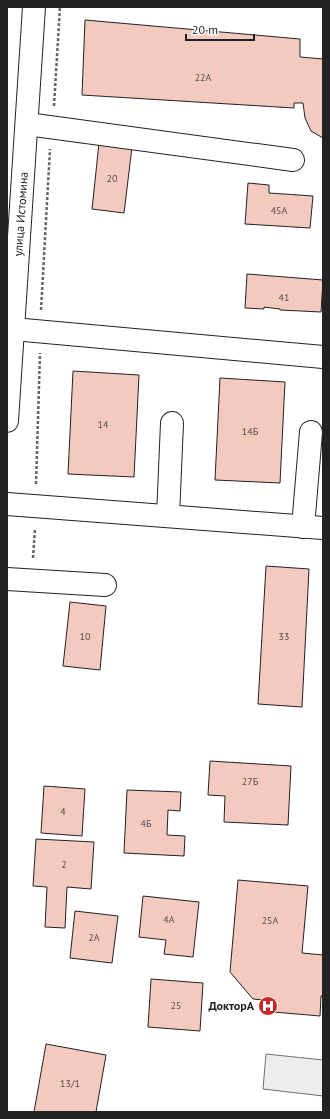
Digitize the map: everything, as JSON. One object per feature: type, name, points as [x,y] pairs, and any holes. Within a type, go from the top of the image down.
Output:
[{"type":"street","name":"улица Истомина","points":[[7,421],[34,7]]},
{"type":"street","points":[[27,124],[293,160]]},
{"type":"street","points":[[13,329],[323,357]]},
{"type":"street","points":[[168,516],[172,423]]},
{"type":"street","points":[[7,504],[313,527],[312,432]]},
{"type":"street","points":[[7,579],[105,585]]},
{"type":"path","points":[[32,580],[36,506],[40,332],[51,127],[54,108],[60,7]]},
{"type":"shaded area","points":[[266,1054],[323,1060],[323,1096],[263,1089]]},
{"type":"building","points":[[85,20],[300,39],[300,57],[323,59],[323,138],[311,131],[305,118],[303,103],[294,103],[294,108],[82,95]]},
{"type":"building","points":[[99,143],[132,147],[124,213],[92,209]]},
{"type":"building","points":[[248,183],[269,185],[269,193],[313,196],[310,228],[245,224]]},
{"type":"building","points":[[247,274],[323,280],[321,312],[280,310],[264,307],[264,309],[245,308]]},
{"type":"building","points":[[73,371],[139,375],[134,477],[68,474]]},
{"type":"building","points":[[220,378],[285,382],[280,483],[215,480]]},
{"type":"building","points":[[266,566],[309,569],[302,707],[258,704]]},
{"type":"building","points":[[70,602],[106,606],[100,670],[63,666]]},
{"type":"building","points":[[210,761],[291,766],[288,825],[224,822],[225,796],[208,795]]},
{"type":"building","points":[[44,786],[85,789],[82,836],[41,833]]},
{"type":"building","points":[[127,790],[181,792],[180,811],[168,810],[167,835],[185,836],[184,856],[124,853]]},
{"type":"building","points":[[36,839],[94,842],[91,889],[67,887],[65,928],[45,927],[47,887],[33,886]]},
{"type":"building","points":[[238,880],[308,886],[302,953],[323,955],[323,996],[321,996],[320,1016],[262,1011],[263,1000],[253,999],[230,972]]},
{"type":"building","points":[[143,896],[199,902],[193,957],[164,954],[166,940],[139,937]]},
{"type":"building","points":[[75,911],[118,916],[112,963],[70,958]]},
{"type":"building","points":[[151,979],[203,983],[200,1031],[148,1027]]},
{"type":"building","points":[[46,1044],[106,1055],[96,1112],[34,1112]]},
{"type":"place","name":"ДокторА","points":[[268,1006]]}]
